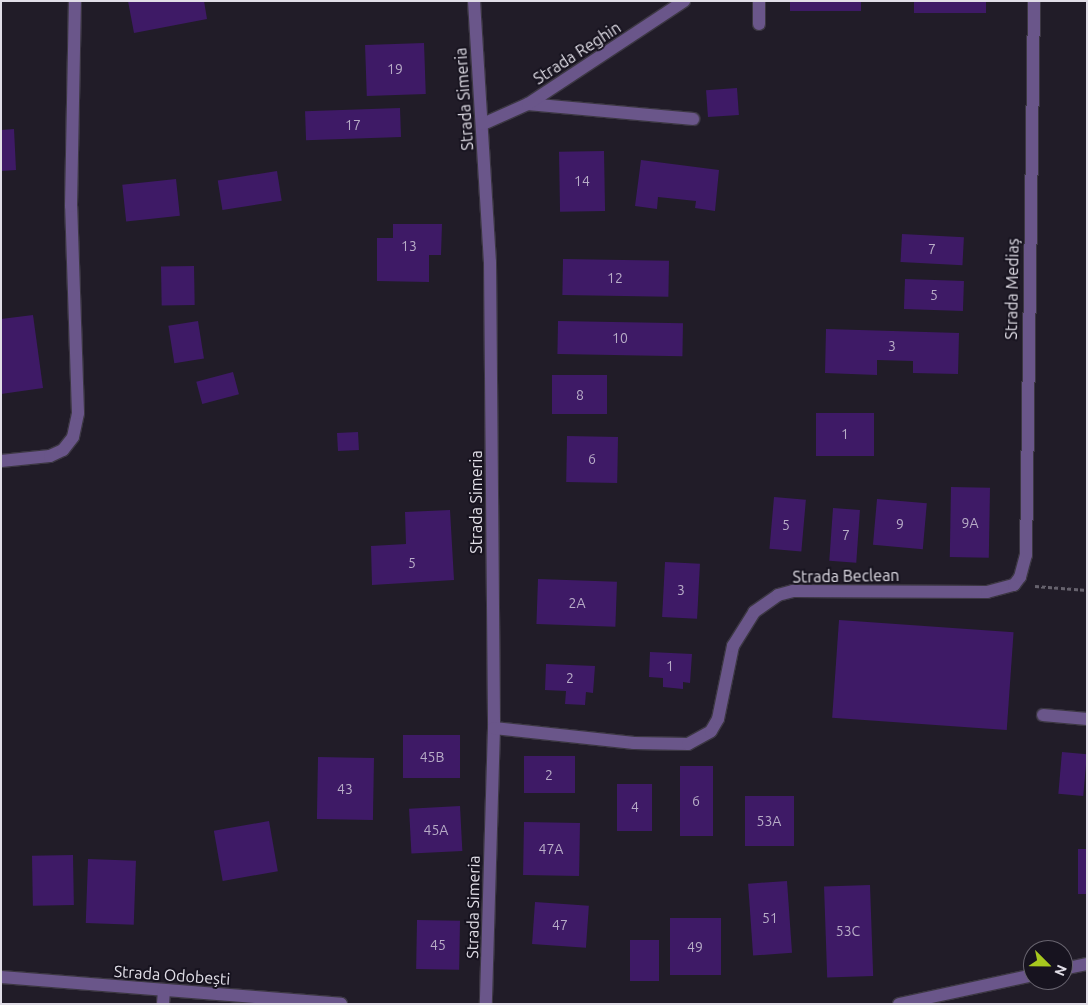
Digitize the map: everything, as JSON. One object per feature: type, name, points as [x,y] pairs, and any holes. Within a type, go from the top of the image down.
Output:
[{"type":"street","points":[[1,461],[50,456],[63,450],[73,437],[78,414],[71,206],[75,1]]},
{"type":"street","name":"Strada Simeria","points":[[474,1],[490,262],[494,728],[486,1004]]},
{"type":"street","name":"Strada Reghin","points":[[483,124],[528,104],[684,1]]},
{"type":"street","points":[[758,24],[759,1]]},
{"type":"street","name":"Strada Mediaș","points":[[1020,578],[1026,555],[1034,1]]},
{"type":"street","points":[[528,104],[693,119]]},
{"type":"street","name":"Strada Beclean","points":[[494,728],[634,743],[688,744],[711,731],[718,719],[733,646],[754,612],[778,595],[793,591],[987,592],[1014,585],[1020,578]]},
{"type":"street","points":[[1044,715],[1087,719]]},
{"type":"street","points":[[1073,967],[1087,964]]},
{"type":"street","name":"Strada Odobești","points":[[1,977],[164,990],[253,1000],[341,1004]]},
{"type":"street","points":[[899,1004],[1023,977]]},
{"type":"street","points":[[163,1004],[164,990]]},
{"type":"path","points":[[1020,578],[1043,588],[1087,590]]},
{"type":"building","points":[[128,1],[204,1],[207,19],[134,33]]},
{"type":"building","points":[[790,1],[861,1],[861,11],[790,11]]},
{"type":"building","points":[[914,1],[986,1],[986,13],[914,13]]},
{"type":"building","points":[[424,43],[426,94],[367,96],[365,45]]},
{"type":"building","points":[[737,88],[739,115],[708,117],[706,90]]},
{"type":"building","points":[[400,108],[401,137],[306,140],[305,111]]},
{"type":"building","points":[[14,129],[16,170],[1,171],[1,130]]},
{"type":"building","points":[[604,151],[605,211],[560,212],[559,152]]},
{"type":"building","points":[[641,160],[719,170],[715,211],[695,208],[696,201],[658,197],[657,209],[635,206]]},
{"type":"building","points":[[277,171],[282,201],[222,210],[218,180]]},
{"type":"building","points":[[176,179],[180,216],[126,221],[122,185]]},
{"type":"building","points":[[393,224],[442,224],[441,255],[429,255],[429,282],[377,281],[377,238],[393,238]]},
{"type":"building","points":[[902,234],[964,237],[962,265],[901,262]]},
{"type":"building","points":[[563,259],[669,261],[668,297],[562,295]]},
{"type":"building","points":[[194,266],[195,305],[162,306],[161,267]]},
{"type":"building","points":[[905,279],[964,281],[963,311],[904,309]]},
{"type":"building","points":[[33,315],[43,388],[1,394],[1,319]]},
{"type":"building","points":[[198,321],[204,359],[174,363],[168,326]]},
{"type":"building","points":[[558,321],[683,323],[682,356],[557,354]]},
{"type":"building","points":[[826,329],[959,333],[958,374],[913,373],[913,361],[877,360],[877,375],[825,373]]},
{"type":"building","points":[[233,372],[239,394],[202,404],[196,382]]},
{"type":"building","points":[[552,375],[607,375],[607,414],[552,414]]},
{"type":"building","points":[[816,413],[874,413],[874,456],[816,456]]},
{"type":"building","points":[[358,432],[359,450],[338,451],[337,433]]},
{"type":"building","points":[[567,436],[618,437],[617,483],[566,482]]},
{"type":"building","points":[[951,487],[990,488],[989,558],[950,557]]},
{"type":"building","points":[[774,497],[806,500],[801,552],[769,549]]},
{"type":"building","points":[[877,499],[927,503],[923,549],[873,545]]},
{"type":"building","points":[[833,508],[860,510],[856,563],[829,561]]},
{"type":"building","points":[[450,510],[454,580],[372,585],[371,546],[406,544],[405,512]]},
{"type":"building","points":[[665,562],[700,564],[697,619],[662,617]]},
{"type":"building","points":[[538,579],[617,582],[615,627],[536,624]]},
{"type":"building","points":[[839,620],[1014,632],[1007,730],[832,718]]},
{"type":"building","points":[[650,652],[692,654],[690,683],[683,682],[683,689],[663,687],[663,678],[649,677]]},
{"type":"building","points":[[546,664],[595,666],[593,693],[586,692],[585,705],[565,704],[566,691],[545,690]]},
{"type":"building","points":[[403,735],[460,735],[460,778],[403,778]]},
{"type":"building","points":[[1062,752],[1087,754],[1083,796],[1058,794]]},
{"type":"building","points":[[524,756],[575,756],[575,793],[524,793]]},
{"type":"building","points":[[318,757],[374,758],[373,820],[317,819]]},
{"type":"building","points":[[680,766],[713,766],[713,836],[680,836]]},
{"type":"building","points":[[617,784],[652,784],[652,831],[617,831]]},
{"type":"building","points":[[745,796],[794,796],[794,846],[745,846]]},
{"type":"building","points":[[460,806],[462,851],[411,854],[409,809]]},
{"type":"building","points":[[269,821],[278,871],[223,881],[214,831]]},
{"type":"building","points":[[524,822],[580,823],[579,876],[523,875]]},
{"type":"building","points":[[1078,849],[1087,849],[1087,894],[1078,894]]},
{"type":"building","points":[[73,855],[74,905],[33,906],[32,856]]},
{"type":"building","points":[[88,859],[136,861],[134,925],[86,923]]},
{"type":"building","points":[[787,881],[792,953],[753,956],[748,884]]},
{"type":"building","points":[[870,885],[873,976],[827,978],[824,887]]},
{"type":"building","points":[[535,902],[589,906],[586,948],[532,944]]},
{"type":"building","points":[[670,918],[721,918],[721,975],[670,975]]},
{"type":"building","points":[[417,920],[460,921],[459,970],[416,969]]},
{"type":"building","points":[[630,940],[659,940],[659,981],[630,981]]}]
